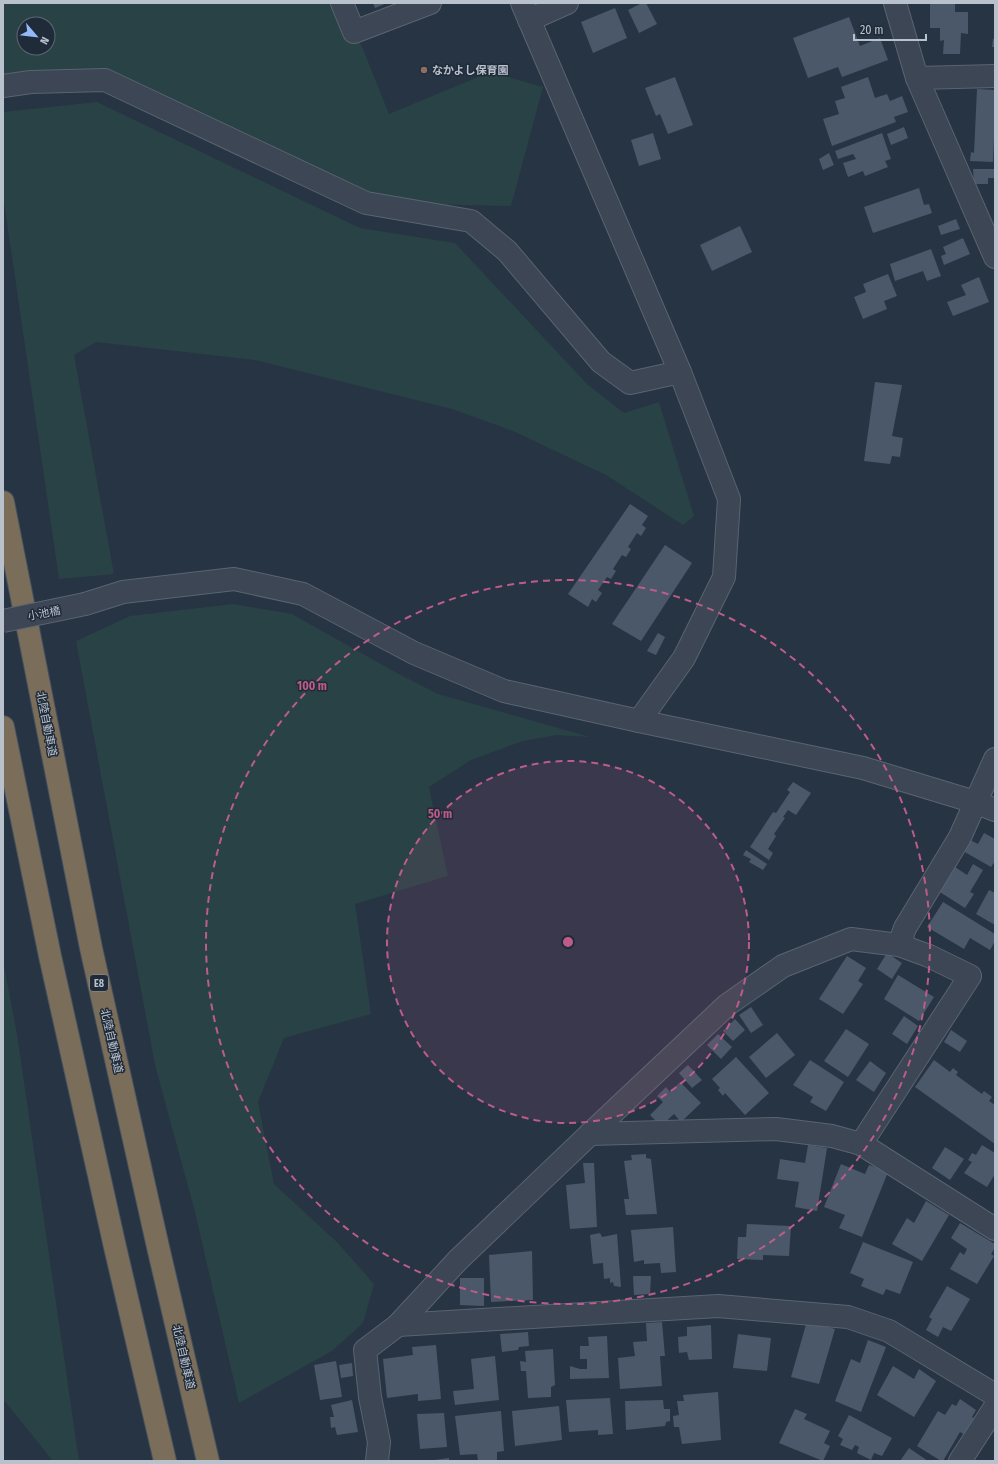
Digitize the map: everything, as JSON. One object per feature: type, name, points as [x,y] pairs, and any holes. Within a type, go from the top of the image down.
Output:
[{"type":"highway","name":"北陸自動車道","points":[[3,502],[91,948],[208,1461]]},
{"type":"highway","points":[[3,727],[50,956],[115,1248],[165,1461]]},
{"type":"street","points":[[342,3],[354,32],[430,3]]},
{"type":"street","points":[[567,3],[525,11],[680,372],[729,499],[724,577],[684,658],[639,721]]},
{"type":"street","points":[[895,3],[917,78],[995,257]]},
{"type":"street","points":[[917,78],[995,76]]},
{"type":"street","points":[[3,86],[31,82],[105,80],[366,203],[471,221],[507,251],[601,362],[630,383],[680,372]]},
{"type":"street","name":"小池橋","points":[[3,621],[85,604],[123,592],[234,579],[303,594],[414,653],[504,691],[863,768],[985,806]]},
{"type":"street","points":[[899,945],[905,928],[960,837],[985,806],[995,759]]},
{"type":"street","points":[[377,1461],[379,1442],[370,1397],[365,1350],[398,1325],[458,1260],[727,1005],[783,966],[851,939],[899,945],[929,956],[970,976],[861,1144]]},
{"type":"street","points":[[590,1134],[776,1129],[832,1136],[861,1144],[995,1229]]},
{"type":"street","points":[[398,1325],[718,1306],[848,1317],[889,1331],[995,1395]]},
{"type":"street","points":[[960,1461],[995,1407]]},
{"type":"green space","points":[[3,3],[342,3],[363,49],[389,114],[490,72],[543,87],[511,206],[366,203],[105,80],[3,87]]},
{"type":"green space","points":[[97,102],[360,228],[455,243],[587,384],[624,413],[659,402],[694,516],[683,525],[606,475],[513,431],[452,409],[255,360],[96,342],[74,355],[114,574],[59,579],[3,195],[3,112]]},
{"type":"green space","points":[[233,604],[292,614],[395,672],[438,694],[590,737],[557,735],[523,741],[471,760],[429,787],[448,876],[355,904],[371,1014],[284,1038],[258,1102],[274,1184],[338,1243],[374,1284],[363,1323],[332,1351],[239,1403],[195,1212],[155,1065],[76,641],[130,616]]},
{"type":"green space","points":[[3,961],[17,1034],[79,1461],[53,1461],[3,1399]]},
{"type":"building","points":[[373,3],[387,3],[375,8]]},
{"type":"building","points":[[642,3],[646,3],[657,24],[639,33],[628,10]]},
{"type":"building","points":[[930,3],[955,3],[955,12],[968,12],[968,34],[961,33],[960,54],[943,54],[944,40],[940,41],[940,28],[930,28]]},
{"type":"building","points":[[615,8],[627,38],[593,53],[581,22]]},
{"type":"building","points":[[849,17],[860,46],[880,38],[888,60],[842,77],[838,67],[808,78],[793,38]]},
{"type":"building","points":[[993,39],[995,39],[995,47],[992,47]]},
{"type":"building","points":[[675,77],[693,125],[668,134],[660,114],[656,116],[645,88]]},
{"type":"building","points":[[868,77],[875,98],[887,94],[890,101],[902,96],[908,112],[894,117],[896,122],[832,146],[823,119],[839,114],[835,101],[845,98],[841,87]]},
{"type":"building","points":[[977,89],[995,90],[995,138],[993,162],[970,161],[971,152],[974,153]]},
{"type":"building","points":[[904,127],[908,138],[891,145],[887,134]]},
{"type":"building","points":[[653,133],[661,159],[639,166],[631,140]]},
{"type":"building","points":[[882,133],[891,159],[885,161],[888,167],[865,176],[863,171],[848,177],[843,163],[856,159],[853,154],[838,159],[835,151]]},
{"type":"building","points":[[829,153],[834,165],[823,170],[819,159]]},
{"type":"building","points":[[973,169],[995,169],[995,178],[988,178],[988,184],[974,184]]},
{"type":"building","points":[[919,188],[924,205],[929,204],[932,213],[873,233],[864,207]]},
{"type":"building","points":[[956,219],[960,229],[941,235],[938,226]]},
{"type":"building","points":[[740,226],[752,252],[712,271],[700,245]]},
{"type":"building","points":[[963,238],[970,254],[944,265],[941,256],[946,254],[943,247]]},
{"type":"building","points":[[931,249],[941,276],[927,281],[923,271],[895,281],[890,264]]},
{"type":"building","points":[[888,274],[897,296],[884,301],[887,309],[863,319],[854,297],[866,292],[863,284]]},
{"type":"building","points":[[979,277],[989,302],[953,316],[947,302],[966,295],[961,285]]},
{"type":"building","points":[[875,382],[902,385],[892,436],[903,438],[900,457],[892,456],[890,464],[864,461]]},
{"type":"building","points":[[630,504],[648,516],[642,525],[646,528],[641,536],[637,533],[628,547],[631,549],[626,557],[622,555],[613,569],[616,571],[611,579],[607,577],[598,590],[602,593],[596,602],[592,599],[588,607],[568,594]]},
{"type":"building","points":[[665,545],[692,563],[641,641],[612,624]]},
{"type":"building","points":[[658,633],[665,637],[656,655],[647,651]]},
{"type":"building","points":[[793,782],[811,793],[796,815],[788,810],[783,817],[785,818],[774,834],[776,836],[768,849],[773,853],[769,860],[750,847],[773,812],[776,813],[790,792],[787,790]]},
{"type":"building","points":[[984,833],[995,839],[995,861],[991,867],[963,851],[970,840],[978,844]]},
{"type":"building","points":[[746,850],[767,864],[763,870],[749,862],[751,859],[743,855]]},
{"type":"building","points":[[973,864],[983,870],[970,892],[974,894],[965,908],[932,887],[940,874],[948,879],[955,867],[967,875]]},
{"type":"building","points":[[989,890],[995,893],[995,925],[976,914]]},
{"type":"building","points":[[943,902],[995,934],[995,941],[990,950],[970,938],[964,949],[927,927]]},
{"type":"building","points":[[887,953],[902,963],[892,979],[877,969]]},
{"type":"building","points":[[847,956],[866,968],[858,981],[863,984],[843,1014],[819,999]]},
{"type":"building","points":[[898,975],[934,997],[919,1021],[884,999]]},
{"type":"building","points":[[751,1007],[763,1025],[751,1033],[739,1015]]},
{"type":"building","points":[[904,1016],[918,1026],[907,1044],[892,1034]]},
{"type":"building","points":[[735,1019],[745,1030],[733,1041],[723,1031]]},
{"type":"building","points":[[846,1029],[869,1044],[848,1077],[824,1061]]},
{"type":"building","points":[[951,1030],[967,1041],[960,1052],[944,1042]]},
{"type":"building","points":[[777,1033],[795,1055],[766,1078],[749,1057]]},
{"type":"building","points":[[718,1034],[732,1047],[721,1059],[707,1045]]},
{"type":"building","points":[[736,1057],[769,1093],[745,1115],[725,1093],[723,1096],[718,1090],[720,1088],[712,1079]]},
{"type":"building","points":[[810,1060],[844,1082],[826,1111],[810,1102],[813,1097],[793,1085]]},
{"type":"building","points":[[934,1060],[950,1072],[953,1068],[958,1072],[956,1075],[982,1094],[984,1091],[992,1097],[989,1101],[995,1105],[995,1144],[915,1087]]},
{"type":"building","points":[[870,1061],[886,1073],[874,1092],[856,1080]]},
{"type":"building","points":[[688,1065],[702,1080],[692,1088],[679,1073]]},
{"type":"building","points":[[680,1082],[701,1103],[681,1122],[674,1114],[661,1126],[650,1115],[663,1102],[657,1096],[666,1087],[670,1092]]},
{"type":"building","points":[[808,1145],[827,1148],[817,1211],[795,1207],[799,1182],[777,1179],[780,1159],[805,1163]]},
{"type":"building","points":[[982,1145],[995,1153],[995,1174],[987,1187],[964,1173],[972,1162],[968,1160],[972,1153],[976,1155]]},
{"type":"building","points":[[945,1147],[964,1159],[950,1180],[932,1168]]},
{"type":"building","points":[[646,1154],[646,1158],[651,1159],[657,1214],[626,1215],[624,1199],[629,1199],[624,1161],[632,1160],[631,1155]]},
{"type":"building","points":[[583,1163],[594,1163],[597,1227],[570,1229],[566,1185],[585,1183]]},
{"type":"building","points":[[841,1164],[865,1174],[869,1165],[888,1172],[862,1237],[839,1228],[845,1215],[824,1207]]},
{"type":"building","points":[[926,1201],[949,1215],[922,1261],[892,1244],[907,1218],[914,1223]]},
{"type":"building","points":[[960,1223],[995,1244],[995,1248],[991,1254],[994,1256],[977,1284],[950,1269],[960,1252],[964,1255],[967,1249],[951,1238]]},
{"type":"building","points":[[747,1224],[791,1226],[789,1256],[763,1255],[763,1260],[737,1259],[738,1237],[746,1237]]},
{"type":"building","points":[[673,1227],[676,1272],[661,1273],[660,1263],[644,1264],[644,1260],[634,1262],[631,1230]]},
{"type":"building","points":[[600,1233],[602,1237],[617,1234],[621,1287],[614,1286],[613,1282],[610,1283],[610,1278],[604,1279],[603,1263],[593,1264],[590,1235]]},
{"type":"building","points":[[863,1242],[913,1262],[900,1294],[886,1289],[883,1295],[861,1286],[864,1279],[850,1273]]},
{"type":"building","points":[[532,1251],[533,1300],[491,1302],[489,1255]]},
{"type":"building","points":[[633,1276],[651,1276],[650,1294],[634,1295]]},
{"type":"building","points":[[460,1278],[484,1278],[484,1306],[460,1305]]},
{"type":"building","points":[[947,1286],[970,1299],[951,1331],[943,1327],[938,1337],[926,1330],[932,1319],[929,1317]]},
{"type":"building","points":[[807,1321],[835,1329],[819,1384],[791,1377]]},
{"type":"building","points":[[662,1322],[665,1356],[660,1356],[662,1386],[620,1389],[618,1358],[635,1356],[633,1342],[647,1341],[646,1323]]},
{"type":"building","points":[[711,1325],[712,1359],[689,1360],[687,1352],[679,1353],[678,1337],[687,1336],[687,1327]]},
{"type":"building","points":[[528,1332],[529,1346],[519,1347],[518,1350],[502,1352],[500,1334]]},
{"type":"building","points":[[738,1334],[771,1338],[767,1371],[733,1368]]},
{"type":"building","points":[[607,1336],[609,1378],[570,1379],[570,1366],[580,1369],[587,1369],[587,1359],[580,1359],[580,1346],[589,1346],[588,1337]]},
{"type":"building","points":[[868,1340],[886,1347],[861,1412],[835,1401],[851,1359],[860,1363]]},
{"type":"building","points":[[436,1345],[441,1399],[418,1401],[418,1394],[387,1398],[383,1359],[413,1355],[412,1347]]},
{"type":"building","points":[[553,1349],[555,1385],[551,1387],[551,1397],[528,1398],[526,1371],[521,1371],[520,1361],[526,1362],[525,1351]]},
{"type":"building","points":[[495,1356],[499,1400],[455,1405],[453,1391],[474,1389],[471,1359]]},
{"type":"building","points":[[336,1361],[342,1397],[320,1400],[314,1365]]},
{"type":"building","points":[[352,1363],[353,1376],[341,1378],[339,1365]]},
{"type":"building","points":[[893,1366],[914,1379],[919,1369],[936,1381],[914,1417],[877,1395]]},
{"type":"building","points":[[718,1392],[721,1440],[682,1444],[679,1427],[674,1427],[673,1416],[679,1415],[677,1401],[684,1401],[683,1395]]},
{"type":"building","points":[[610,1398],[613,1434],[598,1435],[598,1430],[569,1432],[566,1400]]},
{"type":"building","points":[[960,1399],[976,1410],[972,1417],[975,1419],[965,1435],[960,1432],[943,1461],[941,1461],[917,1446],[938,1411],[945,1415],[952,1404],[956,1406]]},
{"type":"building","points":[[352,1400],[358,1432],[337,1435],[335,1427],[331,1428],[330,1417],[334,1417],[331,1405]]},
{"type":"building","points":[[663,1400],[664,1409],[670,1409],[670,1421],[666,1422],[665,1426],[626,1430],[625,1401]]},
{"type":"building","points":[[559,1406],[562,1440],[515,1446],[512,1411]]},
{"type":"building","points":[[795,1409],[807,1414],[804,1419],[830,1431],[824,1443],[830,1446],[823,1461],[779,1443]]},
{"type":"building","points":[[501,1411],[504,1451],[497,1452],[497,1461],[478,1461],[477,1454],[460,1455],[455,1416]]},
{"type":"building","points":[[444,1413],[447,1447],[420,1449],[417,1414]]},
{"type":"building","points":[[849,1415],[892,1438],[882,1456],[874,1453],[871,1460],[857,1453],[859,1447],[855,1445],[852,1450],[840,1445],[843,1439],[838,1436]]},
{"type":"building","points":[[909,1448],[928,1461],[900,1461]]},
{"type":"building","points":[[449,1458],[449,1461],[434,1461],[434,1460]]},
{"type":"place","name":"なかよし保育園","points":[[424,70]]}]
